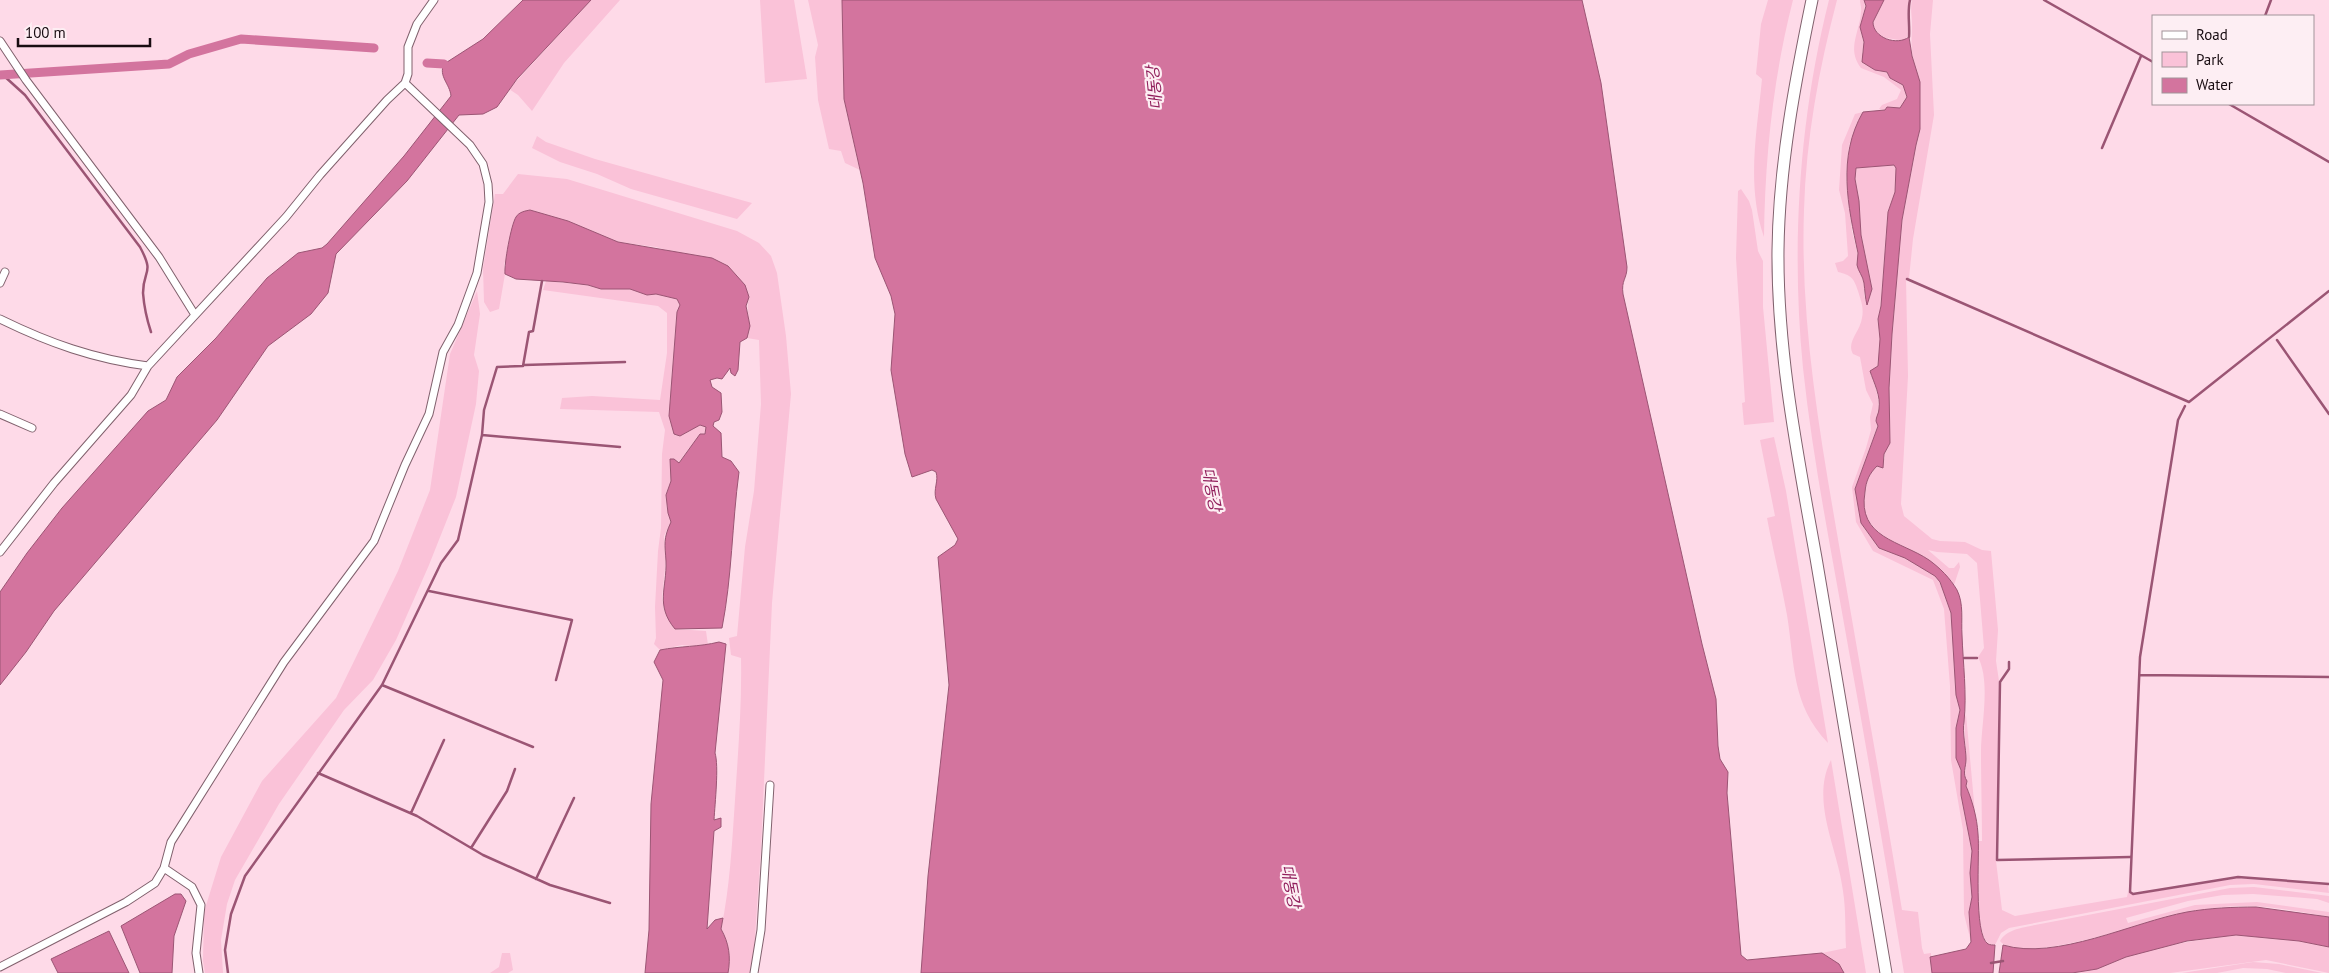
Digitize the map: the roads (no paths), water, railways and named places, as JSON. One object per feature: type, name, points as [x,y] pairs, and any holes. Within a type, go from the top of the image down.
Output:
[{"type":"highway","points":[[1812,0],[1794,91],[1780,215],[1778,249],[1783,344],[1795,436],[1886,973]]},
{"type":"street","points":[[0,552],[54,483],[132,395],[148,366],[286,217],[320,175],[381,107],[405,84],[408,74],[408,46],[417,24],[434,0]]},
{"type":"street","points":[[0,41],[26,80],[159,257],[195,315]]},
{"type":"street","points":[[0,967],[126,902],[155,883],[164,868],[171,842],[284,662],[374,541],[405,464],[429,414],[443,352],[458,325],[477,273],[489,202],[488,184],[483,164],[470,145],[405,84]]},
{"type":"street","points":[[0,284],[6,272]]},
{"type":"street","points":[[0,319],[56,345],[121,362],[148,366]]},
{"type":"street","points":[[0,414],[32,428]]},
{"type":"street","points":[[754,973],[761,930],[770,784]]},
{"type":"street","points":[[164,868],[192,887],[201,905],[196,953],[199,973]]},
{"type":"water","points":[[523,0],[591,0],[517,79],[497,107],[483,114],[459,115],[407,181],[336,254],[328,293],[311,314],[268,346],[217,420],[54,611],[26,652],[0,685],[0,592],[27,553],[62,508],[148,411],[166,400],[177,377],[216,338],[267,278],[298,253],[322,248],[327,244],[404,156],[451,96],[442,72],[444,64],[483,39]]},
{"type":"water","name":"대동강","points":[[842,0],[1582,0],[1601,83],[1627,267],[1623,294],[1716,699],[1720,759],[1728,772],[1727,793],[1741,955],[1747,960],[1822,953],[1839,964],[1844,973],[921,973],[928,876],[949,685],[938,557],[955,545],[958,539],[936,499],[936,472],[932,470],[912,477],[905,454],[891,370],[895,314],[891,296],[875,258],[863,183],[844,99]]},
{"type":"water","points":[[1864,0],[1884,0],[1873,22],[1874,28],[1881,36],[1898,41],[1909,37],[1912,56],[1920,82],[1920,129],[1902,220],[1889,388],[1890,443],[1884,454],[1883,468],[1877,466],[1868,478],[1865,488],[1864,507],[1874,529],[1933,563],[1948,577],[1957,590],[1961,601],[1965,689],[1963,730],[1966,759],[1964,773],[1977,828],[1980,926],[1983,937],[1988,944],[1995,945],[1993,973],[1932,973],[1930,957],[1966,949],[1971,942],[1969,912],[1972,897],[1970,873],[1972,851],[1961,795],[1961,770],[1956,758],[1956,728],[1960,710],[1956,695],[1951,613],[1940,582],[1935,576],[1905,558],[1879,548],[1861,523],[1855,489],[1878,426],[1876,421],[1879,399],[1870,371],[1878,366],[1880,339],[1878,319],[1881,306],[1888,212],[1895,192],[1896,168],[1894,165],[1856,168],[1855,179],[1859,201],[1861,235],[1872,289],[1867,305],[1863,280],[1857,265],[1858,253],[1848,200],[1847,164],[1855,129],[1863,112],[1885,110],[1887,107],[1900,108],[1907,97],[1903,85],[1890,78],[1887,72],[1875,70],[1862,62],[1864,42],[1860,27],[1866,6]]},
{"type":"water","points":[[530,210],[568,221],[618,242],[712,258],[728,266],[745,285],[749,297],[746,306],[750,326],[747,338],[740,342],[738,370],[735,376],[731,373],[730,368],[722,379],[710,380],[712,387],[721,393],[722,412],[719,420],[714,422],[713,426],[721,433],[722,457],[731,461],[739,472],[728,589],[722,628],[675,629],[665,612],[663,596],[666,571],[665,542],[671,522],[666,495],[671,481],[670,459],[674,459],[679,463],[700,434],[705,434],[706,427],[700,425],[680,436],[674,434],[669,416],[677,312],[680,305],[677,299],[656,294],[647,295],[630,289],[601,289],[588,285],[563,282],[516,279],[505,274],[508,245],[514,221],[519,214]]},
{"type":"water","points":[[719,642],[726,644],[715,753],[717,775],[714,820],[721,818],[721,827],[714,831],[707,929],[715,920],[723,918],[721,929],[729,950],[728,973],[645,973],[649,930],[651,804],[663,680],[654,662],[660,650]]},
{"type":"water","points":[[175,894],[181,894],[186,901],[174,936],[172,973],[140,973],[121,926]]},
{"type":"water","points":[[2256,907],[2329,917],[2329,947],[2299,941],[2236,935],[2187,941],[2126,957],[2097,969],[2072,973],[1999,973],[2003,945],[2024,949],[2047,948],[2095,938],[2187,912]]},
{"type":"water","points":[[109,931],[129,973],[58,973],[51,959]]},
{"type":"waterway","points":[[1909,37],[1910,0]]},
{"type":"waterway","points":[[2044,0],[2152,61]]},
{"type":"waterway","points":[[2265,15],[2271,0]]},
{"type":"waterway","points":[[0,75],[169,64],[189,54],[241,39],[374,48]]},
{"type":"waterway","points":[[2102,148],[2141,56]]},
{"type":"waterway","points":[[427,63],[444,64]]},
{"type":"waterway","points":[[3,75],[25,95],[140,247],[148,268],[143,285],[143,293],[151,332]]},
{"type":"waterway","points":[[2231,105],[2329,162]]},
{"type":"waterway","points":[[1907,279],[2189,402],[2329,291]]},
{"type":"waterway","points":[[228,973],[225,950],[231,914],[245,876],[382,685],[441,563],[458,540],[482,435],[484,410],[497,367],[523,366],[529,332],[533,331],[542,281]]},
{"type":"waterway","points":[[2277,340],[2329,414]]},
{"type":"waterway","points":[[524,365],[625,362]]},
{"type":"waterway","points":[[2185,406],[2178,420],[2140,657],[2130,892],[2133,894],[2238,877],[2329,884]]},
{"type":"waterway","points":[[482,435],[620,447]]},
{"type":"waterway","points":[[429,591],[572,620],[556,680]]},
{"type":"waterway","points":[[1964,658],[1977,658]]},
{"type":"waterway","points":[[2009,662],[2009,669],[2000,682],[1997,860],[2130,857]]},
{"type":"waterway","points":[[2140,675],[2329,677]]},
{"type":"waterway","points":[[382,685],[533,747]]},
{"type":"waterway","points":[[411,813],[444,740]]},
{"type":"waterway","points":[[471,848],[507,791],[515,769]]},
{"type":"waterway","points":[[318,773],[417,816],[483,855],[550,885],[610,903]]},
{"type":"waterway","points":[[536,879],[574,798]]},
{"type":"waterway","points":[[1991,963],[2003,961]]}]
